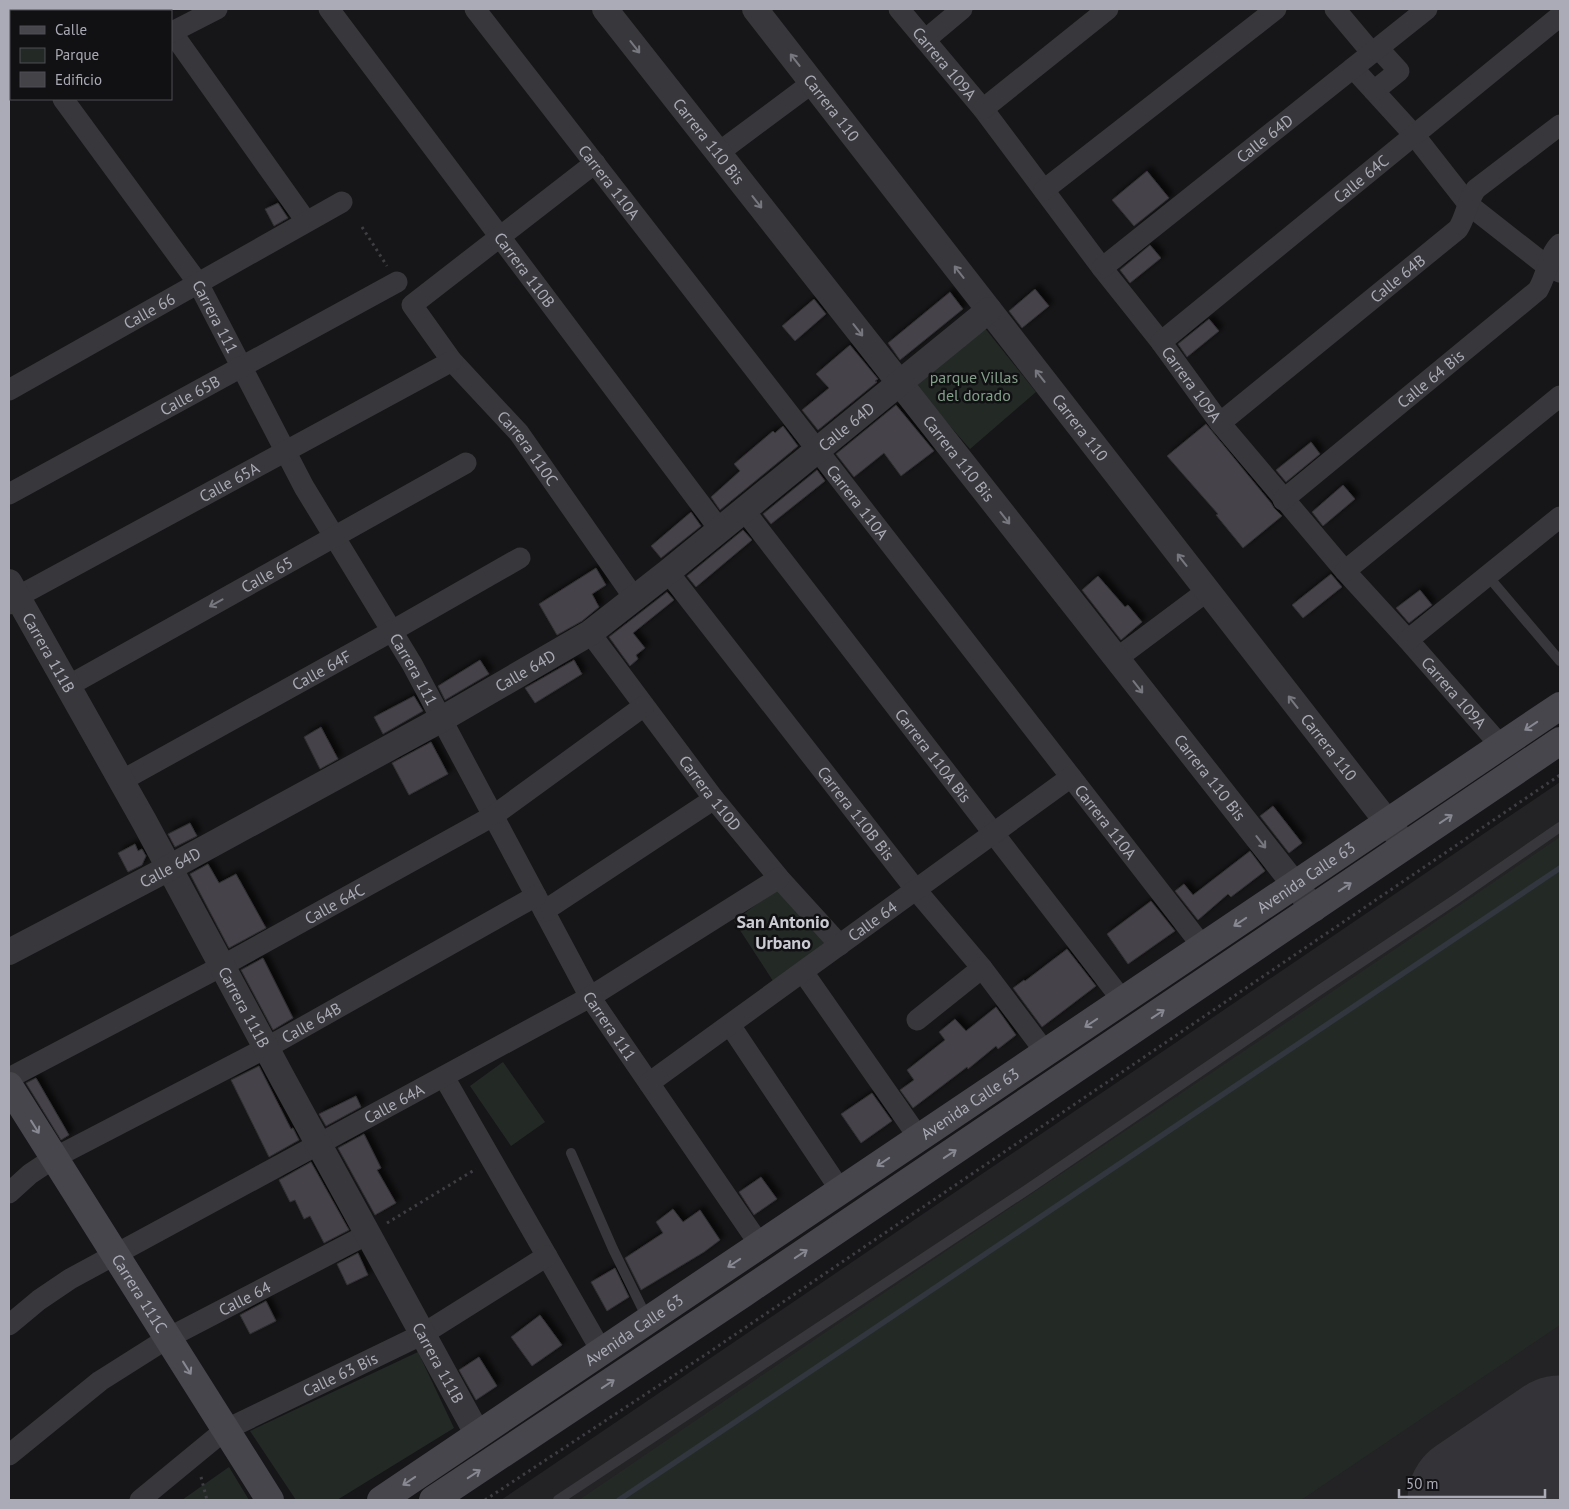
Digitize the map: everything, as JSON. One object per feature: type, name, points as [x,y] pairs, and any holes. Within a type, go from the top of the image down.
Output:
[{"type":"main road","name":"Avenida Calle 63","points":[[381,1500],[1560,706]]},
{"type":"main road","name":"Avenida Calle 63","points":[[433,1500],[687,1331],[1560,741]]},
{"type":"main road","name":"Carrera 111C","points":[[9,1086],[270,1500]]},
{"type":"street","points":[[217,9],[172,31],[306,221]]},
{"type":"street","name":"Carrera 110B","points":[[329,9],[720,530]]},
{"type":"street","name":"Carrera 110A","points":[[475,9],[1203,947]]},
{"type":"street","name":"Carrera 110 Bis","points":[[605,9],[1314,908]]},
{"type":"street","name":"Carrera 110","points":[[755,9],[1406,846]]},
{"type":"street","name":"Carrera 109A","points":[[899,9],[983,109],[1102,268],[1161,342],[1220,424],[1283,500],[1501,746]]},
{"type":"street","points":[[925,40],[962,9]]},
{"type":"street","points":[[983,109],[1108,9]]},
{"type":"street","points":[[1044,190],[1276,9]]},
{"type":"street","points":[[1335,9],[1375,50],[1399,71],[1374,91]]},
{"type":"street","name":"Calle 64D","points":[[1102,268],[1427,9]]},
{"type":"street","name":"Calle 64C","points":[[1161,342],[1560,16]]},
{"type":"street","points":[[1353,68],[1414,136],[1469,205],[1554,270]]},
{"type":"street","points":[[718,153],[812,83]]},
{"type":"street","name":"Carrera 111","points":[[64,100],[198,283],[304,486],[412,664],[590,997],[760,1245]]},
{"type":"street","name":"Calle 64B","points":[[1220,424],[1458,229],[1476,189],[1560,125]]},
{"type":"street","points":[[500,236],[595,163]]},
{"type":"street","name":"Calle 66","points":[[9,390],[342,202]]},
{"type":"street","name":"Carrera 110C","points":[[500,236],[412,305],[452,361],[519,433],[635,599]]},
{"type":"street","name":"Calle 64 Bis","points":[[1283,500],[1538,290],[1554,270],[1554,251],[1560,244]]},
{"type":"street","name":"Calle 65B","points":[[9,494],[397,282]]},
{"type":"street","name":"Calle 64D","points":[[9,952],[170,868],[442,719],[590,632],[635,599],[989,310]]},
{"type":"street","name":"Calle 65A","points":[[12,594],[452,361]]},
{"type":"street","points":[[1345,571],[1560,396]]},
{"type":"street","name":"Calle 65","points":[[68,686],[466,463]]},
{"type":"street","name":"Carrera 110A Bis","points":[[744,510],[1123,1001]]},
{"type":"street","points":[[1408,640],[1560,517]]},
{"type":"street","name":"Calle 64F","points":[[121,781],[520,558]]},
{"type":"street","name":"Carrera 110B Bis","points":[[668,572],[916,890],[982,968],[1046,1053]]},
{"type":"street","points":[[1116,659],[1207,591]]},
{"type":"street","name":"Carrera 111B","points":[[12,594],[68,686],[170,868],[266,1048],[478,1435]]},
{"type":"street","name":"Carrera 110D","points":[[590,632],[714,799],[779,878],[840,945]]},
{"type":"street","name":"Calle 64C","points":[[9,1078],[222,966],[493,816],[644,706]]},
{"type":"street","name":"Calle 64","points":[[649,1083],[1071,778]]},
{"type":"street","name":"Calle 64B","points":[[9,1193],[30,1174],[54,1158],[540,903],[714,799]]},
{"type":"street","name":"Calle 64A","points":[[9,1325],[39,1300],[70,1279],[590,997],[779,878]]},
{"type":"street","points":[[916,1020],[982,968]]},
{"type":"street","points":[[803,972],[919,1138]]},
{"type":"street","points":[[730,1025],[841,1191]]},
{"type":"street","points":[[444,1077],[602,1352]]},
{"type":"street","name":"Calle 64","points":[[9,1455],[100,1381],[168,1338],[368,1234]]},
{"type":"street","name":"Calle 63 Bis","points":[[140,1500],[225,1430],[423,1334],[547,1256]]},
{"type":"lane","points":[[1487,575],[1560,661]]},
{"type":"lane","points":[[558,1500],[1022,1193],[1560,827]]},
{"type":"lane","points":[[571,1153],[613,1249],[648,1321]]},
{"type":"path","points":[[485,1500],[704,1355],[1560,775]]},
{"type":"path","points":[[368,1234],[492,1160]]},
{"type":"shaded area","points":[[1560,782],[1560,1500],[501,1500],[631,1412]]},
{"type":"green space","name":"parque Villas del dorado","points":[[980,322],[1036,392],[970,449],[910,380]]},
{"type":"green space","points":[[1560,837],[1560,1325],[1301,1500],[579,1500],[1315,1003]]},
{"type":"green space","points":[[780,887],[829,946],[775,984],[734,921]]},
{"type":"green space","points":[[503,1062],[545,1122],[511,1146],[470,1086]]},
{"type":"green space","points":[[418,1352],[454,1428],[337,1500],[296,1500],[250,1431]]},
{"type":"green space","points":[[229,1467],[249,1500],[182,1500]]},
{"type":"building","points":[[1147,171],[1169,198],[1134,226],[1112,200]]},
{"type":"building","points":[[278,203],[288,218],[274,226],[265,209]]},
{"type":"building","points":[[1150,245],[1161,258],[1130,283],[1120,270]]},
{"type":"building","points":[[1035,289],[1049,306],[1022,328],[1009,311]]},
{"type":"building","points":[[950,292],[963,309],[900,360],[888,343]]},
{"type":"building","points":[[814,299],[826,314],[795,341],[782,326]]},
{"type":"building","points":[[1209,319],[1219,331],[1187,357],[1178,344]]},
{"type":"building","points":[[850,345],[878,379],[875,381],[877,382],[818,430],[802,410],[829,388],[816,374]]},
{"type":"building","points":[[896,405],[934,451],[901,476],[884,453],[854,477],[836,454]]},
{"type":"building","points":[[1206,424],[1282,516],[1243,548],[1216,515],[1218,514],[1167,456]]},
{"type":"building","points":[[783,426],[798,446],[720,510],[711,497],[740,471],[734,464],[773,431],[775,433]]},
{"type":"building","points":[[1311,442],[1320,454],[1286,482],[1276,470]]},
{"type":"building","points":[[817,470],[825,481],[771,524],[763,514]]},
{"type":"building","points":[[1343,485],[1355,499],[1323,526],[1312,512]]},
{"type":"building","points":[[691,512],[701,526],[661,558],[651,546]]},
{"type":"building","points":[[743,530],[752,540],[696,587],[687,576]]},
{"type":"building","points":[[596,568],[606,585],[592,594],[599,607],[582,621],[557,635],[539,604]]},
{"type":"building","points":[[1331,574],[1342,587],[1303,618],[1292,605]]},
{"type":"building","points":[[1098,576],[1125,607],[1128,605],[1142,622],[1121,640],[1082,590]]},
{"type":"building","points":[[1420,590],[1432,605],[1409,623],[1396,608]]},
{"type":"building","points":[[667,592],[674,600],[633,633],[645,648],[636,655],[638,659],[630,666],[609,637]]},
{"type":"building","points":[[480,660],[489,674],[445,700],[438,686]]},
{"type":"building","points":[[574,660],[582,674],[535,703],[525,688]]},
{"type":"building","points":[[414,696],[423,711],[383,734],[374,717]]},
{"type":"building","points":[[321,727],[338,759],[320,769],[304,737]]},
{"type":"building","points":[[431,742],[448,774],[409,795],[392,763]]},
{"type":"building","points":[[1273,806],[1302,843],[1289,853],[1260,816]]},
{"type":"building","points":[[190,823],[197,836],[175,847],[168,834]]},
{"type":"building","points":[[135,844],[138,851],[142,849],[146,856],[142,865],[128,872],[118,853]]},
{"type":"building","points":[[1250,851],[1265,871],[1231,897],[1228,894],[1198,920],[1175,891],[1184,884],[1193,895]]},
{"type":"building","points":[[208,864],[219,883],[236,874],[266,928],[229,948],[190,874]]},
{"type":"building","points":[[1151,901],[1175,931],[1128,964],[1107,934]]},
{"type":"building","points":[[1067,949],[1096,986],[1042,1027],[1013,988]]},
{"type":"building","points":[[263,958],[293,1018],[273,1030],[241,970]]},
{"type":"building","points":[[996,1007],[1016,1035],[998,1049],[996,1046],[968,1069],[967,1067],[913,1108],[900,1090],[914,1080],[907,1070],[945,1040],[939,1032],[955,1019],[966,1031]]},
{"type":"building","points":[[259,1066],[291,1129],[293,1128],[299,1140],[269,1157],[231,1080]]},
{"type":"building","points":[[36,1078],[69,1135],[61,1140],[26,1083]]},
{"type":"building","points":[[872,1093],[892,1121],[861,1143],[841,1114]]},
{"type":"building","points":[[356,1096],[361,1107],[326,1126],[319,1114]]},
{"type":"building","points":[[364,1134],[381,1168],[377,1170],[396,1203],[375,1215],[338,1148]]},
{"type":"building","points":[[311,1162],[349,1230],[324,1243],[310,1216],[304,1219],[295,1200],[290,1202],[279,1180]]},
{"type":"building","points":[[761,1177],[777,1199],[754,1215],[739,1192]]},
{"type":"building","points":[[673,1209],[683,1222],[700,1210],[720,1240],[704,1252],[641,1290],[625,1258],[663,1233],[656,1222]]},
{"type":"building","points":[[358,1253],[368,1275],[347,1285],[337,1264]]},
{"type":"building","points":[[615,1268],[629,1297],[607,1311],[591,1282]]},
{"type":"building","points":[[266,1301],[276,1321],[250,1334],[240,1315]]},
{"type":"building","points":[[540,1315],[562,1345],[532,1366],[511,1337]]},
{"type":"building","points":[[479,1357],[497,1386],[476,1400],[459,1370]]},
{"type":"waterway","points":[[619,1500],[1560,868]]},
{"type":"taxiway","points":[[1506,1500],[1560,1448]]},
{"type":"runway","points":[[1473,1500],[1560,1441]]},
{"type":"district","name":"San Antonio Urbano","points":[[783,932]]}]
